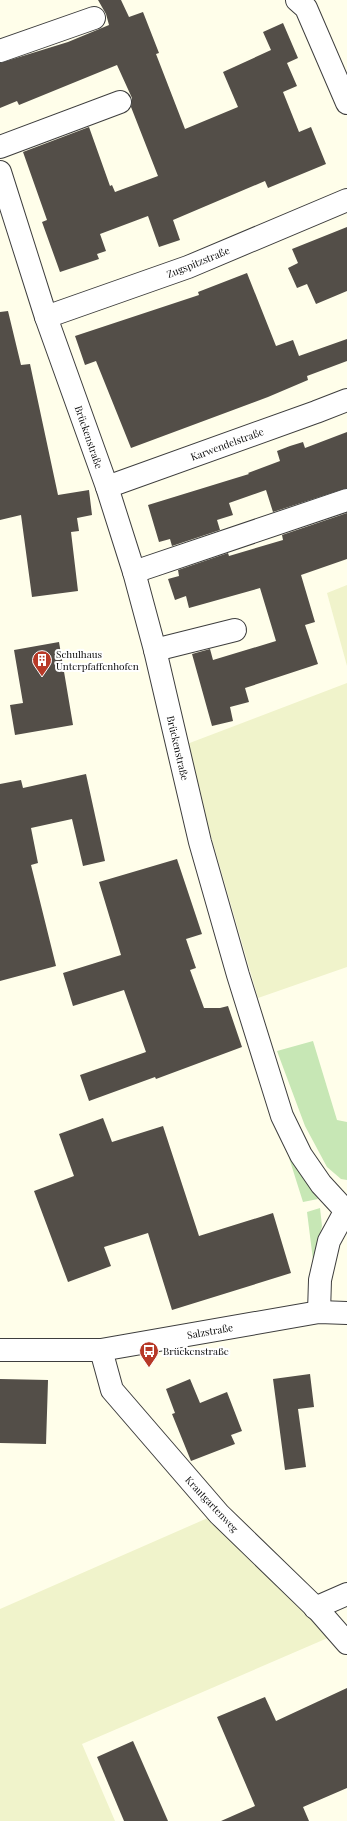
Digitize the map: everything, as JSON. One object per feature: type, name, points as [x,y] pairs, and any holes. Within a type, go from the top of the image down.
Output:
[{"type":"street","points":[[297,0],[306,8],[347,103]]},
{"type":"street","points":[[0,51],[94,18]]},
{"type":"street","points":[[0,147],[120,102]]},
{"type":"street","name":"Brückenstraße","points":[[0,172],[46,317],[107,487],[134,572],[155,650],[200,842],[238,975],[282,1116],[301,1155],[321,1184],[346,1209],[329,1241],[320,1280],[319,1312]]},
{"type":"street","name":"Zugspitzstraße","points":[[46,317],[188,267],[347,200]]},
{"type":"street","name":"Karwendelstraße","points":[[107,487],[347,400]]},
{"type":"street","points":[[134,572],[347,500]]},
{"type":"street","points":[[155,650],[235,630]]},
{"type":"street","name":"Salzstraße","points":[[0,1350],[101,1350],[319,1312],[347,1313]]},
{"type":"street","name":"Krautgartenweg","points":[[101,1350],[112,1390],[219,1514],[315,1608],[347,1643]]},
{"type":"street","points":[[315,1608],[347,1594]]},
{"type":"green space","points":[[347,585],[347,666],[327,593]]},
{"type":"green space","points":[[347,683],[347,967],[258,998],[197,788],[187,744]]},
{"type":"green space","points":[[313,1041],[337,1120],[347,1122],[347,1180],[341,1179],[327,1167],[305,1126],[277,1051]]},
{"type":"green space","points":[[285,1145],[302,1177],[318,1199],[303,1202]]},
{"type":"green space","points":[[320,1208],[322,1226],[313,1260],[307,1212]]},
{"type":"green space","points":[[210,1517],[330,1637],[82,1744],[115,1821],[0,1821],[0,1609]]},
{"type":"building","points":[[98,0],[121,0],[129,17],[143,12],[159,53],[156,54],[185,129],[238,107],[223,72],[271,50],[263,32],[283,23],[298,58],[287,63],[297,86],[283,92],[299,132],[311,127],[326,164],[268,188],[265,181],[173,220],[180,240],[159,247],[148,216],[100,234],[106,251],[97,254],[99,259],[60,272],[42,222],[47,220],[23,152],[89,127],[110,186],[112,185],[115,192],[158,176],[131,107],[132,98],[117,65],[19,105],[17,101],[0,108],[0,63],[68,42],[109,25],[106,14]]},
{"type":"building","points":[[347,227],[347,291],[316,304],[307,284],[297,288],[288,268],[298,263],[292,249]]},
{"type":"building","points":[[247,273],[276,346],[293,340],[299,356],[347,339],[347,361],[307,376],[308,380],[268,397],[131,448],[96,361],[85,365],[75,336],[199,295],[198,292]]},
{"type":"building","points":[[8,311],[21,365],[30,364],[58,495],[89,490],[92,515],[77,518],[79,531],[71,532],[78,591],[32,597],[21,515],[0,520],[0,312]]},
{"type":"building","points":[[347,432],[347,488],[273,512],[266,490],[229,503],[233,515],[217,520],[220,530],[172,546],[170,539],[159,542],[148,505],[249,474],[248,473],[280,461],[277,451],[290,446],[303,442],[305,448]]},
{"type":"building","points":[[347,513],[347,559],[301,575],[315,622],[305,625],[318,664],[245,688],[249,702],[230,707],[233,721],[212,726],[192,654],[210,649],[213,660],[276,641],[260,588],[189,608],[186,596],[175,600],[168,579],[179,576],[178,570],[228,553],[229,556],[283,540],[282,535]]},
{"type":"building","name":"Schulhaus Unterpfaffenhofen","points":[[59,642],[73,725],[15,735],[10,705],[23,703],[14,650]]},
{"type":"building","points":[[86,774],[105,861],[83,866],[72,819],[31,828],[38,863],[31,865],[56,966],[0,981],[0,784],[21,780],[23,788]]},
{"type":"building","points":[[177,859],[202,934],[186,939],[196,968],[190,970],[204,1008],[220,1008],[228,1006],[242,1047],[156,1079],[155,1077],[89,1101],[80,1075],[146,1052],[124,990],[73,1006],[63,973],[121,955],[99,882]]},
{"type":"building","points":[[103,1118],[112,1142],[163,1126],[199,1236],[273,1213],[291,1273],[172,1310],[148,1233],[104,1247],[111,1266],[68,1282],[34,1191],[74,1176],[59,1134]]},
{"type":"building","points":[[310,1374],[314,1407],[298,1409],[306,1467],[285,1470],[273,1379]]},
{"type":"building","points":[[0,1379],[48,1380],[46,1444],[0,1443]]},
{"type":"building","points":[[190,1379],[200,1403],[227,1392],[242,1431],[231,1435],[235,1444],[191,1461],[172,1414],[175,1413],[166,1389]]},
{"type":"building","points":[[347,1688],[347,1788],[303,1807],[309,1821],[221,1821],[255,1806],[217,1717],[265,1697],[276,1721]]},
{"type":"building","points":[[133,1741],[168,1821],[124,1821],[97,1757]]},
{"type":"place","name":"Schulhaus Unterpfaffenhofen","points":[[42,677]]},
{"type":"place","name":"Brückenstraße","points":[[149,1368]]}]
